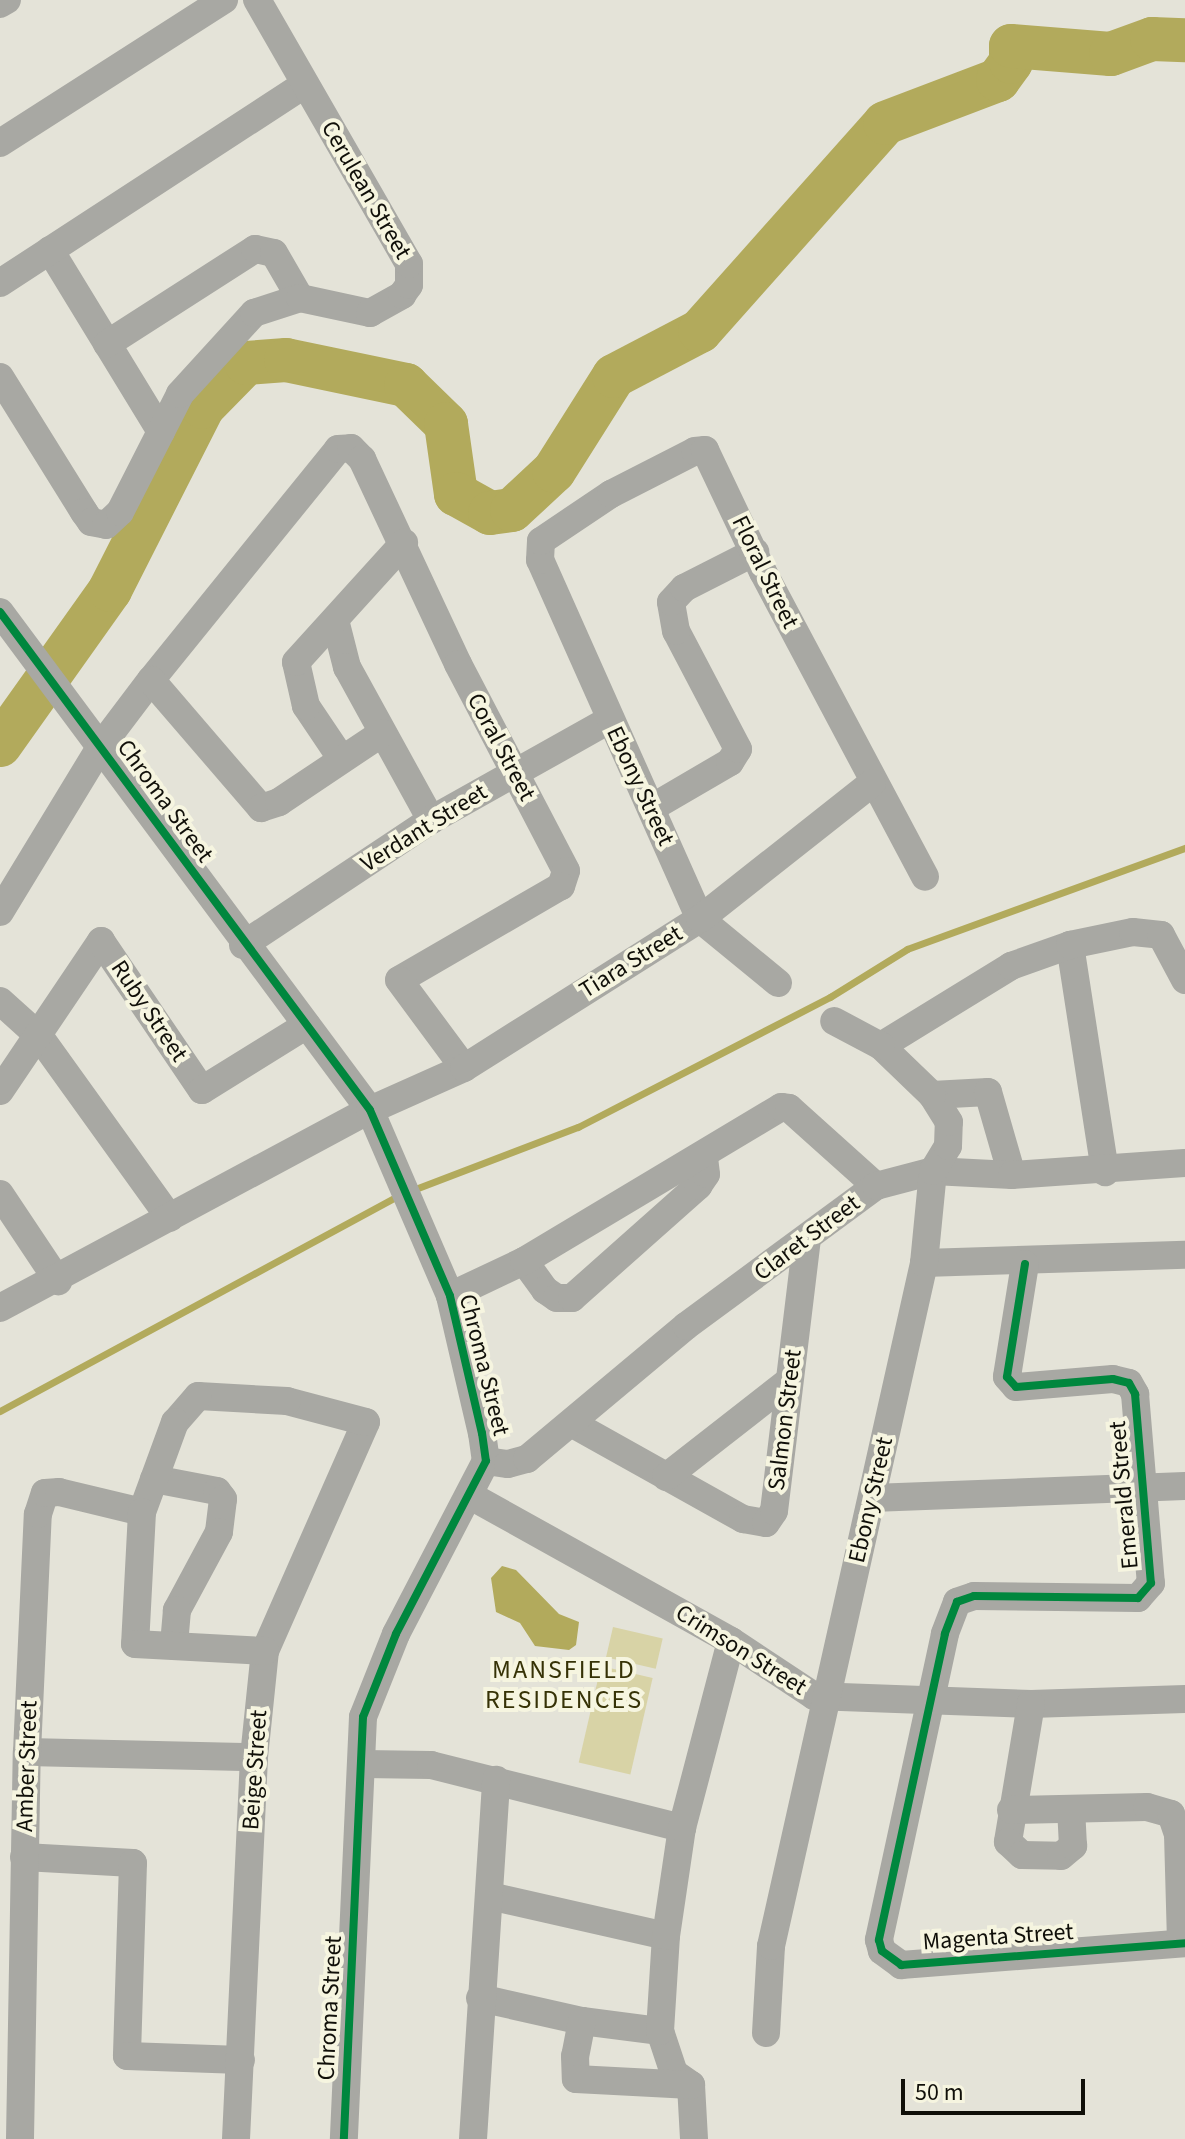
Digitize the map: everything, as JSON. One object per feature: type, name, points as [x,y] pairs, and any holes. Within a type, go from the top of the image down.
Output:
[{"type":"street","points":[[0,4],[7,0]]},
{"type":"street","points":[[0,143],[224,0]]},
{"type":"street","name":"Cerulean Street","points":[[257,0],[411,275],[402,295],[370,313],[300,298]]},
{"type":"street","points":[[0,283],[305,84]]},
{"type":"street","points":[[0,377],[91,522],[106,525],[115,519],[194,375],[254,313],[300,298],[274,253],[255,249],[107,344]]},
{"type":"street","points":[[50,250],[161,432]]},
{"type":"street","name":"Coral Street","points":[[151,680],[270,529],[338,449],[351,448],[362,459],[404,543],[458,664],[516,773],[566,879],[399,980],[464,1068]]},
{"type":"street","name":"Floral Street","points":[[540,560],[541,541],[611,494],[695,451],[705,450],[872,783],[925,877]]},
{"type":"street","points":[[341,758],[306,706],[296,662],[404,543]]},
{"type":"street","points":[[653,807],[730,762],[738,749],[676,631],[671,602],[684,588],[755,552]]},
{"type":"street","name":"Ebony Street","points":[[540,560],[609,720],[653,807],[700,919],[778,983]]},
{"type":"street","name":"Chroma Street","points":[[0,612],[101,746],[243,945],[370,1110],[450,1296],[486,1461],[380,1668],[363,1717],[364,1764],[344,2139]]},
{"type":"street","points":[[335,620],[347,667],[431,820]]},
{"type":"street","points":[[0,912],[101,746],[151,680],[261,808],[279,802],[382,733]]},
{"type":"street","name":"Verdant Street","points":[[243,945],[431,820],[609,720]]},
{"type":"street","name":"Tiara Street","points":[[0,1308],[58,1281],[370,1110],[464,1068],[700,919],[872,783]]},
{"type":"street","points":[[881,1046],[1011,966],[1070,945],[1133,932],[1161,935],[1185,980]]},
{"type":"street","name":"Ruby Street","points":[[0,1091],[101,941],[202,1090],[307,1025]]},
{"type":"street","points":[[1070,945],[1105,1172]]},
{"type":"street","points":[[0,1001],[39,1036],[170,1218]]},
{"type":"street","name":"Ebony Street","points":[[766,2033],[771,1946],[924,1263],[933,1171],[948,1146],[949,1122],[932,1095],[881,1046],[834,1021]]},
{"type":"street","points":[[932,1095],[988,1092],[1012,1175]]},
{"type":"street","points":[[450,1296],[524,1261],[704,1157],[781,1107],[789,1108],[876,1186]]},
{"type":"street","points":[[524,1261],[545,1290],[557,1298],[572,1298],[698,1186],[706,1174],[704,1157]]},
{"type":"street","name":"Claret Street","points":[[486,1461],[508,1464],[527,1459],[573,1424],[686,1326],[807,1240],[876,1186],[933,1171],[1012,1175],[1105,1172],[1185,1163]]},
{"type":"street","points":[[0,1194],[58,1281]]},
{"type":"street","name":"Salmon Street","points":[[573,1424],[743,1519],[766,1523],[774,1511],[807,1240]]},
{"type":"street","points":[[924,1263],[1025,1264],[1185,1255]]},
{"type":"street","name":"Emerald Street","points":[[933,1703],[945,1634],[957,1602],[974,1596],[1138,1598],[1147,1592],[1152,1568],[1135,1394],[1129,1383],[1113,1379],[1016,1387],[1007,1377],[1025,1264]]},
{"type":"street","points":[[666,1477],[789,1381]]},
{"type":"street","name":"Beige Street","points":[[154,1479],[175,1422],[198,1396],[287,1401],[366,1422],[265,1651],[254,1757],[236,2139]]},
{"type":"street","points":[[174,1646],[177,1610],[219,1532],[223,1499],[217,1491],[154,1479],[142,1512],[135,1644],[265,1651]]},
{"type":"street","points":[[872,1498],[1185,1486]]},
{"type":"street","name":"Amber Street","points":[[20,2139],[24,1857],[35,1542],[45,1493],[74,1494],[142,1512]]},
{"type":"street","name":"Crimson Street","points":[[469,1495],[731,1641],[814,1696],[933,1703],[1031,1704],[1185,1699]]},
{"type":"street","points":[[691,2085],[674,2073],[660,2031],[666,1936],[682,1828],[731,1641]]},
{"type":"street","name":"Magenta Street","points":[[933,1703],[879,1940],[882,1951],[901,1965],[1183,1943]]},
{"type":"street","points":[[1031,1704],[1008,1842],[1016,1852],[1061,1856],[1073,1846],[1071,1810]]},
{"type":"street","points":[[27,1752],[254,1757]]},
{"type":"street","points":[[364,1764],[431,1765],[682,1828]]},
{"type":"street","points":[[473,2139],[496,1780]]},
{"type":"street","points":[[1011,1810],[1147,1807],[1171,1814],[1178,1834],[1183,1943]]},
{"type":"street","points":[[24,1857],[133,1863],[127,2056],[241,2060]]},
{"type":"street","points":[[490,1896],[666,1936]]},
{"type":"street","points":[[480,1998],[582,2021],[660,2031]]},
{"type":"street","points":[[582,2021],[575,2056],[576,2079],[691,2085]]},
{"type":"street","points":[[691,2085],[694,2139]]},
{"type":"shaded area","points":[[502,1566],[516,1570],[559,1614],[579,1622],[576,1645],[569,1650],[535,1646],[520,1623],[496,1612],[491,1578]]},
{"type":"shaded area","points":[[613,1627],[663,1638],[656,1669],[606,1657]]},
{"type":"shaded area","points":[[601,1666],[653,1678],[630,1774],[579,1762]]},
{"type":"waterway","points":[[0,745],[110,590],[203,407],[246,363],[286,360],[406,385],[446,424],[456,494],[490,513],[512,510],[554,471],[614,376],[700,331],[885,123],[998,80],[1011,62],[1011,46],[1111,54],[1152,39],[1185,40]]},
{"type":"waterway","points":[[410,1191],[578,1127],[830,997],[907,949],[1185,848]]},
{"type":"waterway","points":[[0,1411],[398,1196]]},
{"type":"cycle path","points":[[0,612],[370,1110],[450,1296],[482,1433],[486,1461],[396,1634],[363,1717],[344,2139]]},
{"type":"cycle path","points":[[1025,1264],[1007,1377],[1016,1387],[1113,1379],[1129,1383],[1135,1394],[1151,1583],[1138,1598],[974,1596],[957,1602],[945,1634],[879,1940],[882,1951],[901,1965],[1185,1943]]},
{"type":"district","name":"MANSFIELD RESIDENCES","points":[[564,1685]]}]
